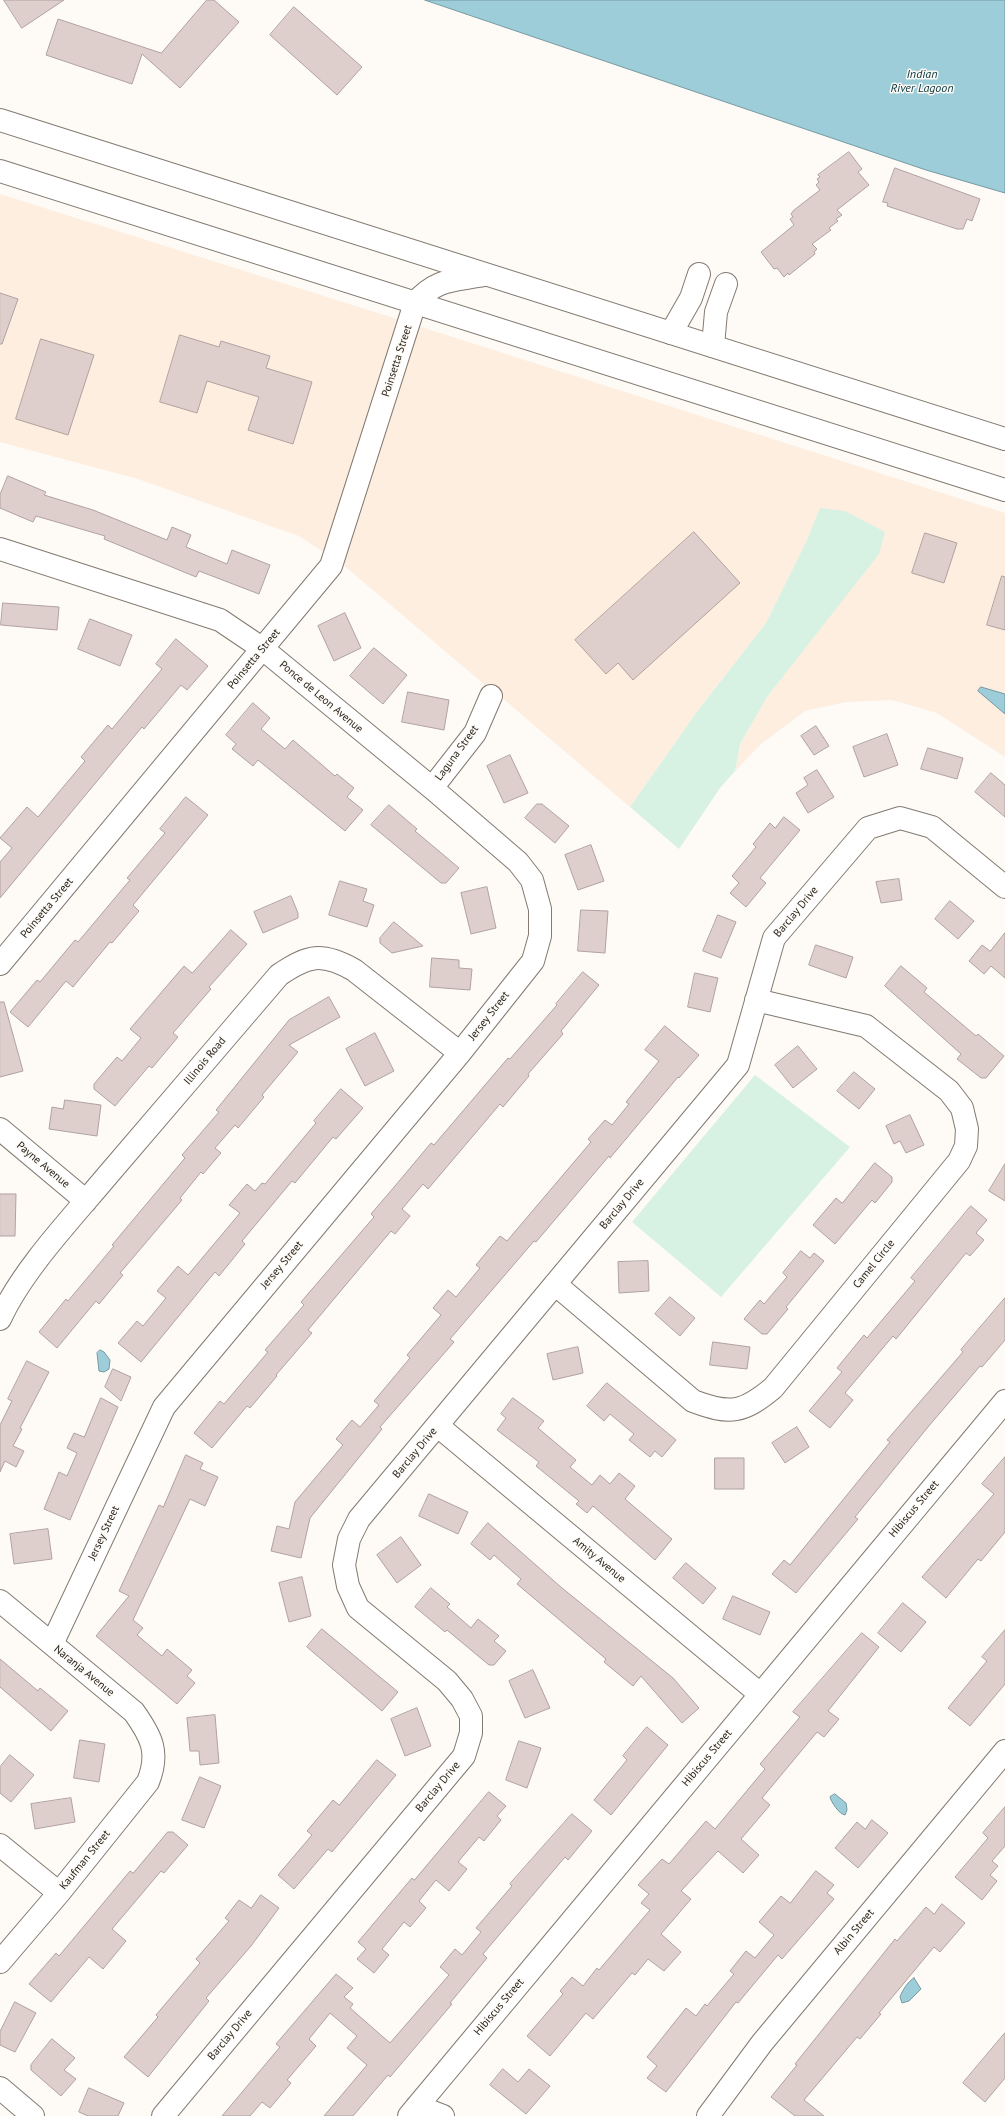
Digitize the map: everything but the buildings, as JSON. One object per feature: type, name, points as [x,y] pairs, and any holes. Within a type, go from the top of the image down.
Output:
[{"type":"street","points":[[0,120],[1005,439]]},
{"type":"street","points":[[0,171],[1005,490]]},
{"type":"street","points":[[671,333],[691,298],[699,274]]},
{"type":"street","points":[[416,303],[427,290],[438,283],[487,275]]},
{"type":"street","points":[[713,346],[716,312],[726,284]]},
{"type":"street","name":"Poinsetta Street","points":[[0,964],[331,566],[416,303]]},
{"type":"street","name":"Ponce de Leon Avenue","points":[[1,551],[220,620],[263,649],[432,788],[518,862],[532,880],[540,909]]},
{"type":"street","name":"Laguna Street","points":[[432,788],[475,733],[491,696]]},
{"type":"street","name":"Barclay Drive","points":[[163,2116],[464,1756],[471,1733],[471,1716],[462,1699],[447,1680],[358,1608],[348,1586],[344,1565],[349,1539],[359,1519],[738,1065],[774,938],[868,828],[900,818],[932,827],[1005,887]]},
{"type":"street","name":"Jersey Street","points":[[52,1644],[164,1407],[460,1053],[533,960],[540,936],[540,909]]},
{"type":"street","name":"Illinois Road","points":[[0,1319],[14,1292],[24,1277],[86,1201],[279,975],[297,962],[319,957],[339,961],[354,970],[460,1053]]},
{"type":"street","name":"Camel Circle","points":[[555,1284],[693,1401],[713,1408],[734,1410],[755,1402],[773,1388],[958,1161],[966,1146],[967,1129],[962,1108],[948,1091],[866,1026],[756,1000]]},
{"type":"street","name":"Payne Avenue","points":[[0,1129],[86,1201]]},
{"type":"street","name":"Hibiscus Street","points":[[413,2111],[1005,1401]]},
{"type":"street","name":"Amity Avenue","points":[[438,1426],[760,1694]]},
{"type":"street","name":"Naranja Avenue","points":[[0,1601],[134,1712],[146,1730],[154,1751]]},
{"type":"street","name":"Kaufman Street","points":[[0,1962],[59,1893],[148,1782],[153,1768],[154,1751]]},
{"type":"street","name":"Albin Street","points":[[708,2116],[762,2043],[1005,1751]]},
{"type":"street","points":[[0,1844],[59,1893]]},
{"type":"street","points":[[0,2088],[33,2116]]},
{"type":"street","points":[[413,2111],[444,2116]]},
{"type":"shaded area","points":[[0,194],[400,320],[325,553],[299,536],[138,479],[0,442]]},
{"type":"shaded area","points":[[418,326],[1005,513],[1005,694],[981,687],[979,691],[1005,714],[1005,757],[937,713],[892,700],[846,702],[805,711],[761,744],[735,771],[740,744],[767,697],[837,607],[820,508],[806,542],[766,623],[696,713],[630,807],[501,697],[502,692],[485,685],[341,563]]},
{"type":"green space","points":[[820,508],[845,511],[885,532],[879,554],[767,697],[740,744],[735,771],[720,788],[679,849],[630,807],[696,713],[766,623],[806,542]]},
{"type":"green space","points":[[755,1075],[850,1147],[721,1297],[632,1222]]},
{"type":"water","name":"Indian River Lagoon","points":[[425,0],[1005,0],[1005,193],[926,170]]},
{"type":"water","points":[[981,687],[1005,694],[1005,714],[978,691]]},
{"type":"water","points":[[100,1350],[104,1352],[110,1360],[109,1369],[104,1372],[99,1371],[97,1353]]},
{"type":"water","points":[[835,1794],[846,1803],[847,1810],[845,1815],[838,1810],[832,1802],[830,1797]]},
{"type":"water","points":[[914,1978],[921,1989],[909,2001],[902,2003],[900,1997],[902,1992],[907,1984]]}]
